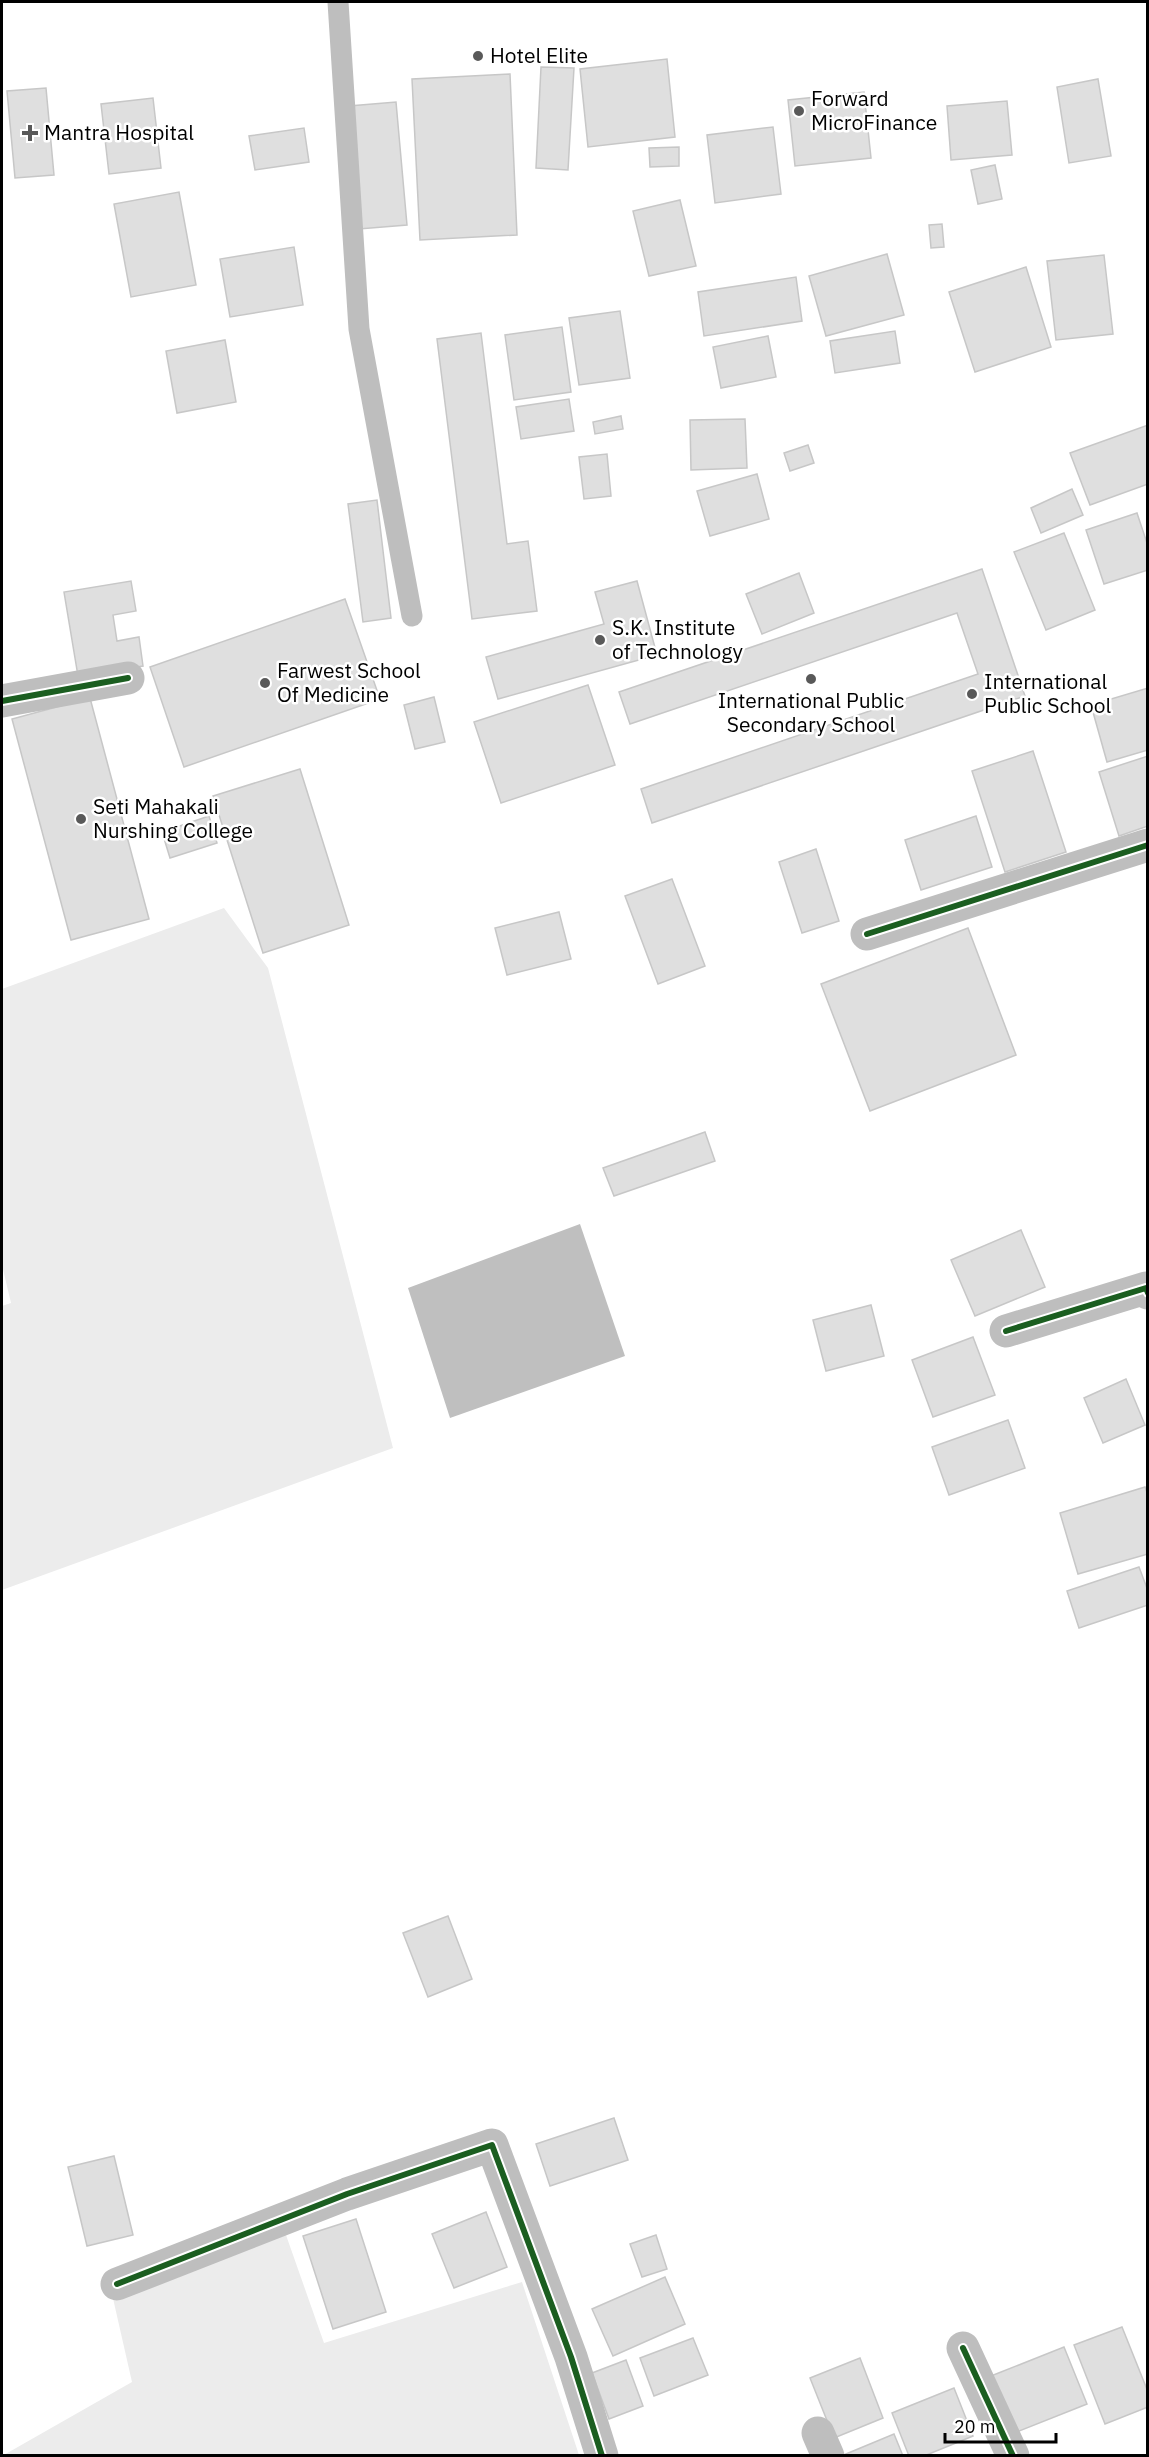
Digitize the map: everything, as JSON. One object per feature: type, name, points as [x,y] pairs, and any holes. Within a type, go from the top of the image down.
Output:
[{"type":"street","points":[[2,701],[128,678]]},
{"type":"street","points":[[867,934],[1148,845]]},
{"type":"street","points":[[1006,1331],[1146,1288],[1148,1293]]},
{"type":"street","points":[[117,2284],[347,2194],[492,2145],[571,2357],[602,2456]]},
{"type":"street","points":[[963,2348],[1013,2456]]},
{"type":"lane","points":[[338,2],[359,329],[412,616]]},
{"type":"shaded area","points":[[224,908],[268,968],[393,1448],[2,1590],[2,1306],[11,1303],[2,1265],[2,989]]},
{"type":"shaded area","points":[[580,1224],[625,1356],[450,1418],[408,1288]]},
{"type":"shaded area","points":[[286,2235],[324,2343],[522,2282],[579,2455],[2,2456],[132,2382],[112,2294]]},
{"type":"building","points":[[667,59],[675,137],[588,147],[580,69]]},
{"type":"building","points":[[541,67],[574,68],[568,170],[536,168]]},
{"type":"building","points":[[510,74],[517,235],[420,240],[412,79]]},
{"type":"building","points":[[1098,79],[1111,156],[1069,163],[1057,87]]},
{"type":"building","name":"Mantra Hospital","points":[[46,88],[54,175],[15,178],[7,91]]},
{"type":"building","points":[[864,92],[871,158],[795,166],[788,100]]},
{"type":"building","points":[[153,98],[161,168],[109,174],[101,104]]},
{"type":"building","points":[[1007,101],[1012,155],[951,160],[947,106]]},
{"type":"building","points":[[396,102],[407,225],[359,229],[349,106]]},
{"type":"building","points":[[773,127],[781,194],[715,203],[707,135]]},
{"type":"building","points":[[304,128],[309,162],[255,170],[249,136]]},
{"type":"building","points":[[679,147],[679,166],[650,167],[649,148]]},
{"type":"building","points":[[995,165],[1002,199],[978,204],[971,170]]},
{"type":"building","points":[[179,192],[196,285],[131,297],[114,204]]},
{"type":"building","points":[[680,200],[696,266],[649,276],[633,211]]},
{"type":"building","points":[[942,224],[944,247],[931,248],[929,225]]},
{"type":"building","points":[[294,247],[303,305],[230,317],[220,259]]},
{"type":"building","points":[[887,254],[904,315],[826,336],[809,276]]},
{"type":"building","points":[[1104,255],[1113,334],[1056,340],[1047,261]]},
{"type":"building","points":[[1026,267],[1051,347],[975,372],[949,292]]},
{"type":"building","points":[[796,277],[802,321],[704,336],[698,292]]},
{"type":"building","points":[[620,311],[630,378],[579,385],[569,318]]},
{"type":"building","points":[[562,327],[571,392],[514,400],[505,335]]},
{"type":"building","points":[[895,331],[900,363],[835,373],[830,341]]},
{"type":"building","points":[[481,333],[507,544],[528,541],[537,611],[472,619],[437,339]]},
{"type":"building","points":[[768,336],[776,377],[721,388],[713,347]]},
{"type":"building","points":[[225,340],[236,402],[177,413],[166,351]]},
{"type":"building","points":[[569,399],[574,431],[521,439],[516,407]]},
{"type":"building","points":[[621,416],[623,429],[595,434],[593,422]]},
{"type":"building","points":[[745,419],[747,468],[691,470],[690,420]]},
{"type":"building","points":[[1148,425],[1148,484],[1090,505],[1070,453]]},
{"type":"building","points":[[808,445],[814,463],[790,471],[784,453]]},
{"type":"building","points":[[607,454],[611,496],[584,499],[579,457]]},
{"type":"building","points":[[757,474],[769,519],[710,536],[697,491]]},
{"type":"building","points":[[1072,489],[1083,515],[1041,533],[1031,508]]},
{"type":"building","points":[[377,500],[391,618],[363,622],[348,504]]},
{"type":"building","points":[[1137,513],[1148,546],[1148,570],[1104,584],[1086,530]]},
{"type":"building","points":[[1064,533],[1095,610],[1046,630],[1014,552]]},
{"type":"building","name":"International Public School","points":[[982,569],[1025,696],[652,823],[641,789],[978,674],[957,613],[630,724],[619,692]]},
{"type":"building","points":[[799,573],[814,613],[762,634],[746,594]]},
{"type":"building","points":[[131,581],[136,611],[113,615],[117,641],[139,637],[143,666],[78,676],[64,592]]},
{"type":"building","name":"S.K. Institute of Technology","points":[[637,581],[657,655],[498,699],[486,657],[604,624],[595,592]]},
{"type":"building","name":"Farwest School Of Medicine","points":[[345,599],[380,699],[184,767],[150,667]]},
{"type":"building","points":[[588,685],[615,765],[501,803],[474,722]]},
{"type":"building","points":[[1148,688],[1148,750],[1107,762],[1091,705]]},
{"type":"building","points":[[434,697],[445,742],[415,749],[404,705]]},
{"type":"building","name":"Seti Mahakali Nurshing College","points":[[90,698],[149,919],[71,940],[12,719]]},
{"type":"building","points":[[1033,751],[1066,852],[1005,872],[972,771]]},
{"type":"building","points":[[1148,756],[1148,826],[1119,836],[1099,772]]},
{"type":"building","points":[[300,769],[349,925],[263,953],[213,796]]},
{"type":"building","points":[[209,816],[217,843],[170,858],[162,832]]},
{"type":"building","points":[[976,816],[992,867],[921,890],[905,840]]},
{"type":"building","points":[[816,849],[839,921],[802,933],[779,862]]},
{"type":"building","points":[[672,879],[705,966],[658,984],[625,896]]},
{"type":"building","points":[[559,912],[571,959],[507,975],[495,928]]},
{"type":"building","points":[[968,928],[1016,1055],[870,1111],[821,984]]},
{"type":"building","points":[[705,1132],[715,1161],[614,1196],[603,1168]]},
{"type":"building","points":[[1021,1230],[1045,1287],[975,1316],[951,1260]]},
{"type":"building","points":[[871,1305],[884,1356],[826,1371],[813,1320]]},
{"type":"building","points":[[973,1337],[995,1395],[933,1417],[912,1360]]},
{"type":"building","points":[[1126,1379],[1145,1425],[1103,1443],[1084,1398]]},
{"type":"building","points":[[1008,1420],[1025,1468],[949,1495],[932,1447]]},
{"type":"building","points":[[1145,1487],[1148,1495],[1148,1554],[1078,1574],[1060,1513]]},
{"type":"building","points":[[1139,1567],[1148,1591],[1148,1605],[1079,1628],[1067,1591]]},
{"type":"building","points":[[448,1916],[472,1979],[428,1997],[403,1933]]},
{"type":"building","points":[[614,2118],[628,2160],[550,2186],[536,2144]]},
{"type":"building","points":[[114,2156],[133,2235],[87,2246],[68,2167]]},
{"type":"building","points":[[486,2212],[507,2267],[454,2288],[432,2234]]},
{"type":"building","points":[[356,2219],[386,2312],[333,2329],[303,2236]]},
{"type":"building","points":[[656,2235],[667,2269],[642,2277],[630,2244]]},
{"type":"building","points":[[665,2277],[685,2324],[613,2356],[592,2309]]},
{"type":"building","points":[[1122,2327],[1148,2392],[1148,2407],[1105,2424],[1074,2345]]},
{"type":"building","points":[[693,2338],[708,2375],[654,2396],[640,2358]]},
{"type":"building","points":[[1064,2347],[1087,2404],[1014,2433],[991,2376]]},
{"type":"building","points":[[860,2358],[883,2418],[834,2438],[810,2378]]},
{"type":"building","points":[[626,2360],[643,2406],[609,2419],[592,2373]]},
{"type":"building","points":[[954,2388],[973,2436],[924,2456],[909,2456],[892,2413]]},
{"type":"building","points":[[894,2434],[903,2456],[847,2456],[846,2454]]},
{"type":"cycle path","points":[[2,701],[128,678]]},
{"type":"cycle path","points":[[867,934],[1148,845]]},
{"type":"cycle path","points":[[1006,1331],[1146,1288],[1148,1293]]},
{"type":"cycle path","points":[[117,2284],[347,2194],[492,2145],[571,2357],[602,2456]]},
{"type":"cycle path","points":[[963,2348],[1013,2456]]},
{"type":"place","name":"Hotel Elite","points":[[478,56]]},
{"type":"place","name":"Forward MicroFinance","points":[[799,111]]},
{"type":"place","name":"Mantra Hospital","points":[[30,133]]},
{"type":"place","name":"S.K. Institute of Technology","points":[[600,640]]},
{"type":"place","name":"International Public Secondary School","points":[[811,679]]},
{"type":"place","name":"Farwest School Of Medicine","points":[[265,683]]},
{"type":"place","name":"International Public School","points":[[972,694]]},
{"type":"place","name":"Seti Mahakali Nurshing College","points":[[81,819]]}]
